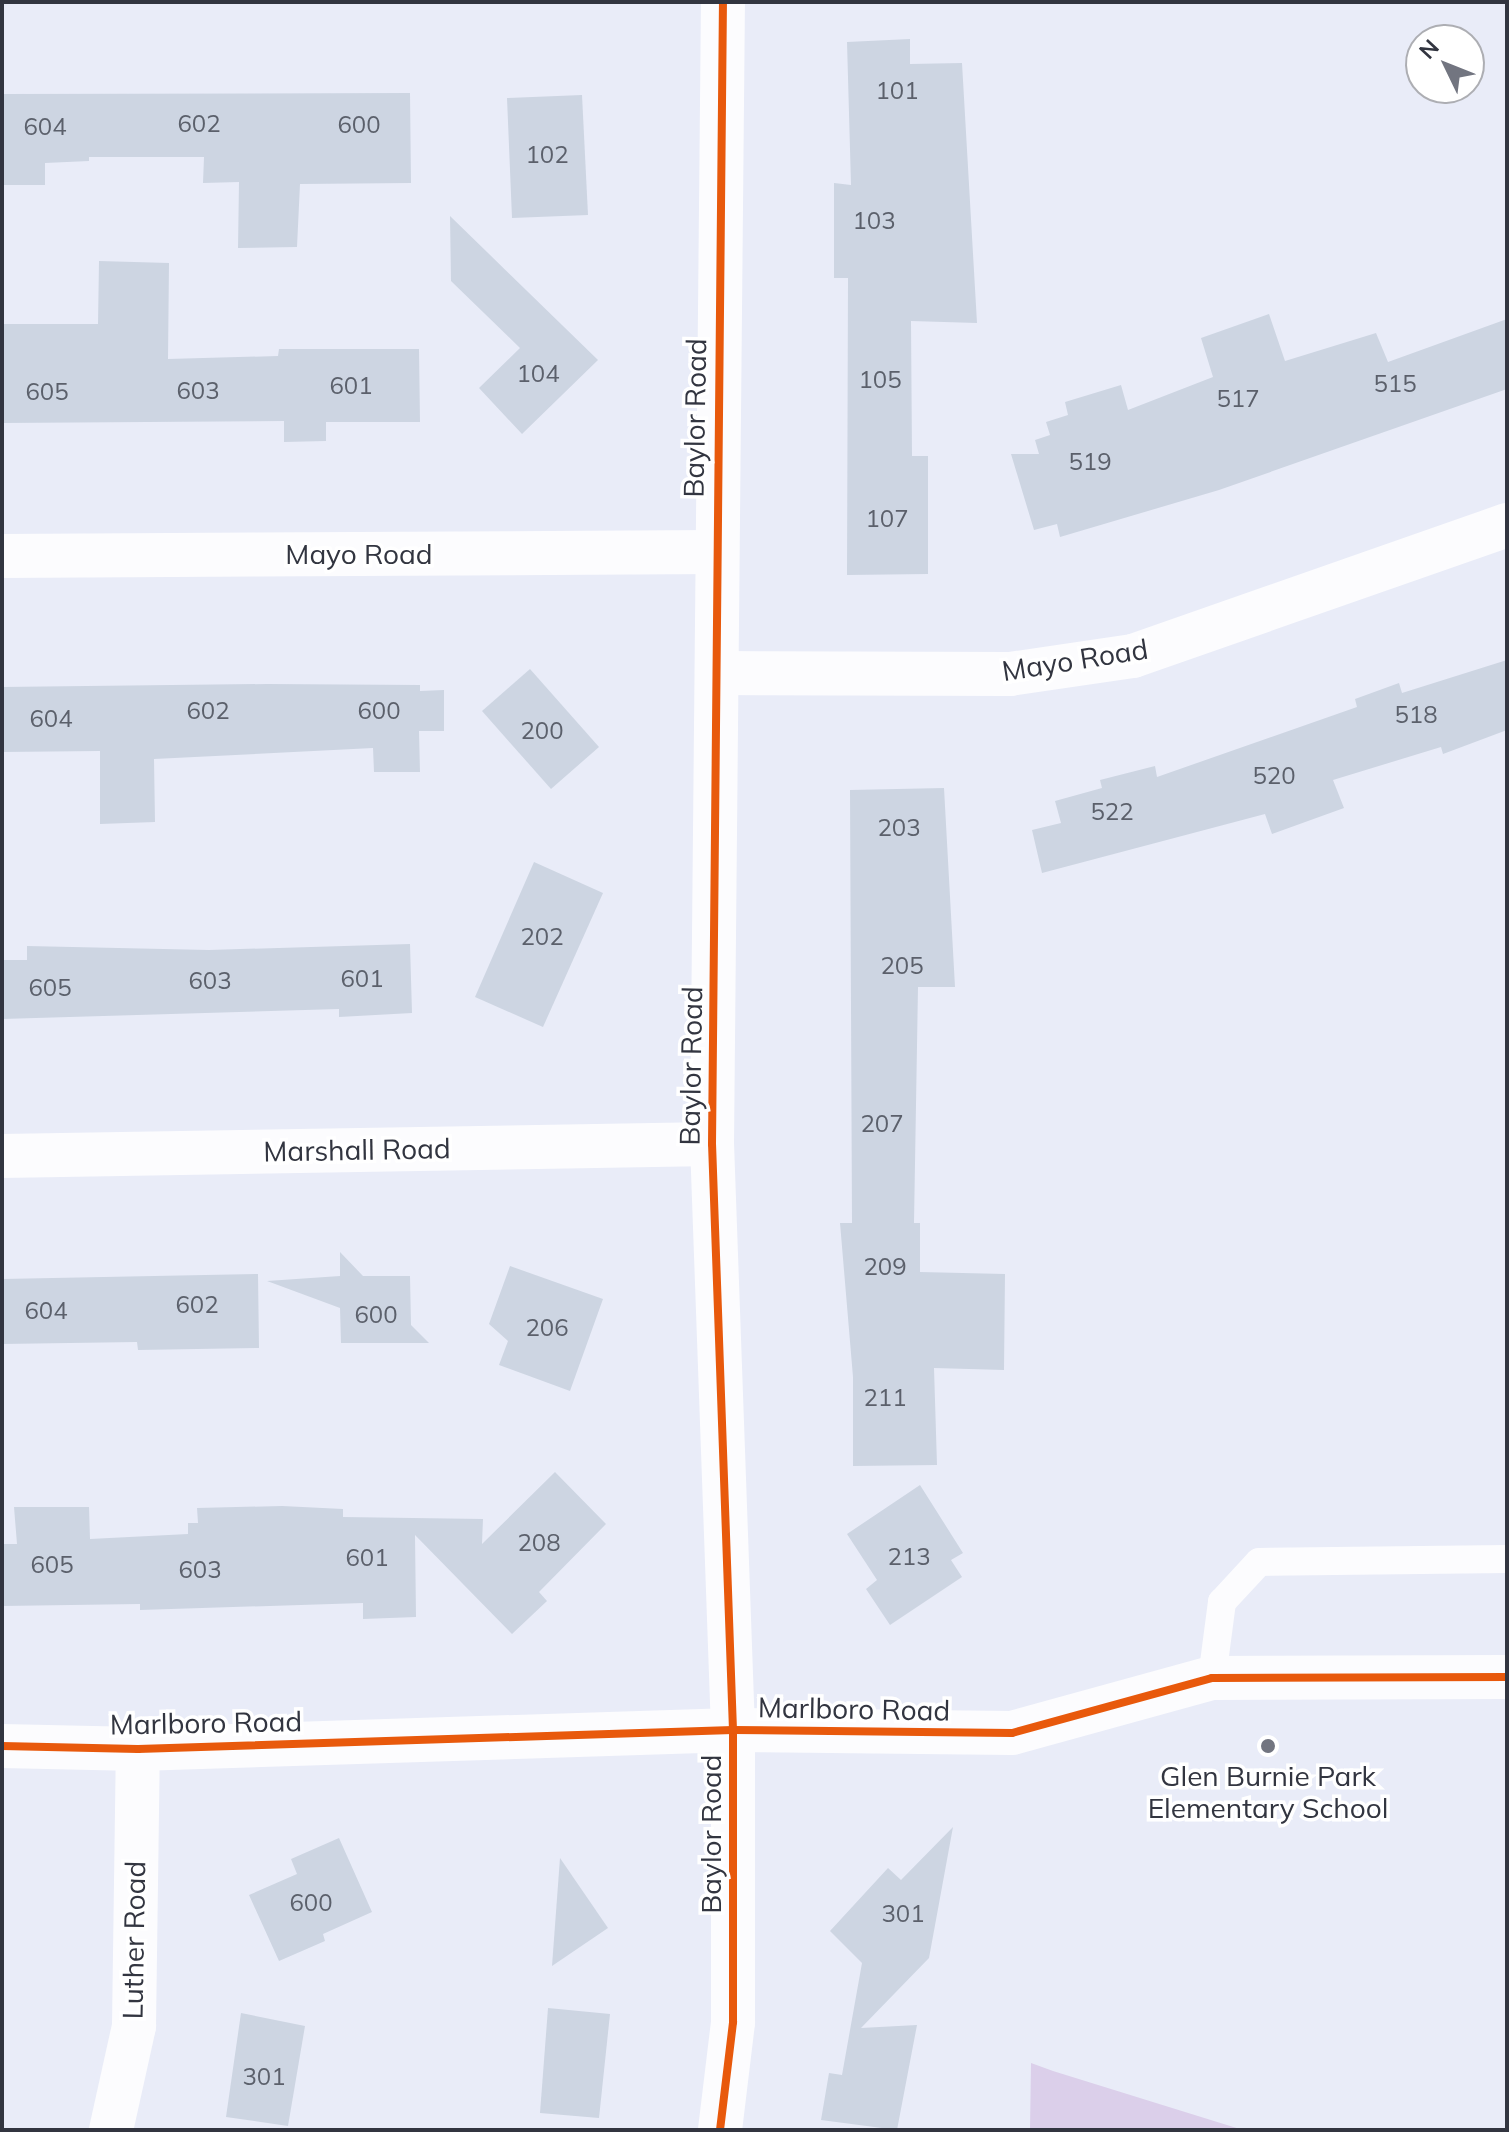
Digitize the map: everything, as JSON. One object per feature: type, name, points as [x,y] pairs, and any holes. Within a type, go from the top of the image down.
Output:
[{"type":"street","name":"Baylor Road","points":[[720,2130],[733,2022],[733,1730],[712,1144],[718,673],[715,552],[723,2]]},
{"type":"street","name":"Mayo Road","points":[[718,673],[1010,674],[1133,656],[1507,525]]},
{"type":"street","name":"Mayo Road","points":[[2,556],[715,552]]},
{"type":"street","name":"Marshall Road","points":[[2,1156],[712,1144]]},
{"type":"street","name":"Marlboro Road","points":[[2,1746],[138,1749],[733,1730],[1012,1733],[1212,1678],[1507,1677]]},
{"type":"street","name":"Luther Road","points":[[111,2130],[134,2026],[138,1749]]},
{"type":"lane","points":[[1212,1678],[1222,1602],[1259,1562],[1507,1559]]},
{"type":"shaded area","points":[[1031,2063],[1053,2071],[1243,2130],[1030,2130]]},
{"type":"building","points":[[910,39],[910,64],[962,63],[977,323],[911,321],[912,456],[928,456],[928,574],[847,575],[848,278],[834,278],[834,183],[851,185],[847,42]]},
{"type":"building","points":[[410,93],[411,183],[300,184],[297,247],[238,248],[239,182],[203,183],[204,157],[89,157],[89,161],[45,163],[45,185],[2,185],[2,94]]},
{"type":"building","points":[[582,95],[588,215],[512,218],[507,98]]},
{"type":"building","points":[[450,216],[598,360],[522,434],[479,388],[520,348],[451,281]]},
{"type":"building","points":[[99,261],[169,263],[168,359],[278,356],[279,349],[419,349],[420,422],[326,422],[326,441],[284,442],[284,421],[2,423],[2,324],[98,324]]},
{"type":"building","points":[[1269,314],[1285,361],[1376,333],[1388,362],[1507,319],[1507,389],[1219,490],[1060,537],[1057,524],[1034,530],[1011,454],[1039,454],[1035,440],[1050,435],[1046,422],[1068,415],[1065,402],[1121,385],[1128,410],[1213,377],[1201,338]]},
{"type":"building","points":[[1507,660],[1507,730],[1443,754],[1441,747],[1333,780],[1344,808],[1272,834],[1265,814],[1042,873],[1032,830],[1061,823],[1055,801],[1102,788],[1100,780],[1155,766],[1157,777],[1357,707],[1355,699],[1399,683],[1402,693]]},
{"type":"building","points":[[530,669],[599,747],[551,789],[482,711]]},
{"type":"building","points":[[420,685],[420,691],[444,690],[444,731],[419,731],[420,772],[374,772],[373,748],[154,759],[155,822],[100,824],[100,751],[2,752],[2,687]]},
{"type":"building","points":[[944,788],[955,987],[918,987],[914,1223],[920,1223],[920,1272],[1005,1274],[1004,1370],[934,1368],[937,1465],[853,1466],[853,1377],[840,1223],[852,1223],[850,790]]},
{"type":"building","points":[[534,862],[603,893],[543,1027],[475,997]]},
{"type":"building","points":[[410,944],[412,1013],[339,1017],[339,1009],[2,1019],[2,960],[27,960],[27,946],[209,950]]},
{"type":"building","points":[[340,1252],[363,1276],[410,1276],[411,1325],[429,1343],[341,1343],[340,1308],[267,1281],[340,1276]]},
{"type":"building","points":[[510,1266],[603,1299],[570,1391],[499,1365],[508,1341],[489,1324]]},
{"type":"building","points":[[258,1274],[259,1348],[138,1350],[137,1342],[2,1344],[2,1279]]},
{"type":"building","points":[[555,1472],[606,1524],[539,1592],[547,1601],[512,1634],[415,1535],[416,1617],[363,1619],[363,1603],[140,1610],[140,1604],[2,1606],[2,1544],[17,1544],[14,1507],[89,1507],[90,1539],[188,1534],[188,1523],[198,1523],[197,1508],[282,1506],[343,1509],[343,1517],[483,1519],[482,1544]]},
{"type":"building","points":[[920,1485],[963,1553],[951,1560],[962,1577],[890,1625],[866,1589],[877,1580],[847,1534]]},
{"type":"building","points":[[953,1827],[929,1958],[861,2028],[917,2025],[897,2130],[821,2120],[829,2073],[842,2075],[862,1963],[830,1931],[888,1868],[901,1880]]},
{"type":"building","points":[[339,1838],[372,1912],[323,1934],[325,1941],[279,1961],[249,1895],[297,1874],[291,1859]]},
{"type":"building","points":[[560,1858],[608,1928],[552,1966]]},
{"type":"building","points":[[548,2008],[610,2014],[599,2118],[540,2113]]},
{"type":"building","points":[[241,2013],[305,2026],[288,2126],[226,2117]]},
{"type":"cycle path","points":[[720,2130],[733,2022],[733,1730],[712,1144],[723,2]]},
{"type":"cycle path","points":[[2,1746],[138,1749],[733,1730],[1012,1733],[1212,1678],[1507,1677]]},
{"type":"place","name":"Glen Burnie Park Elementary School","points":[[1268,1746]]}]
